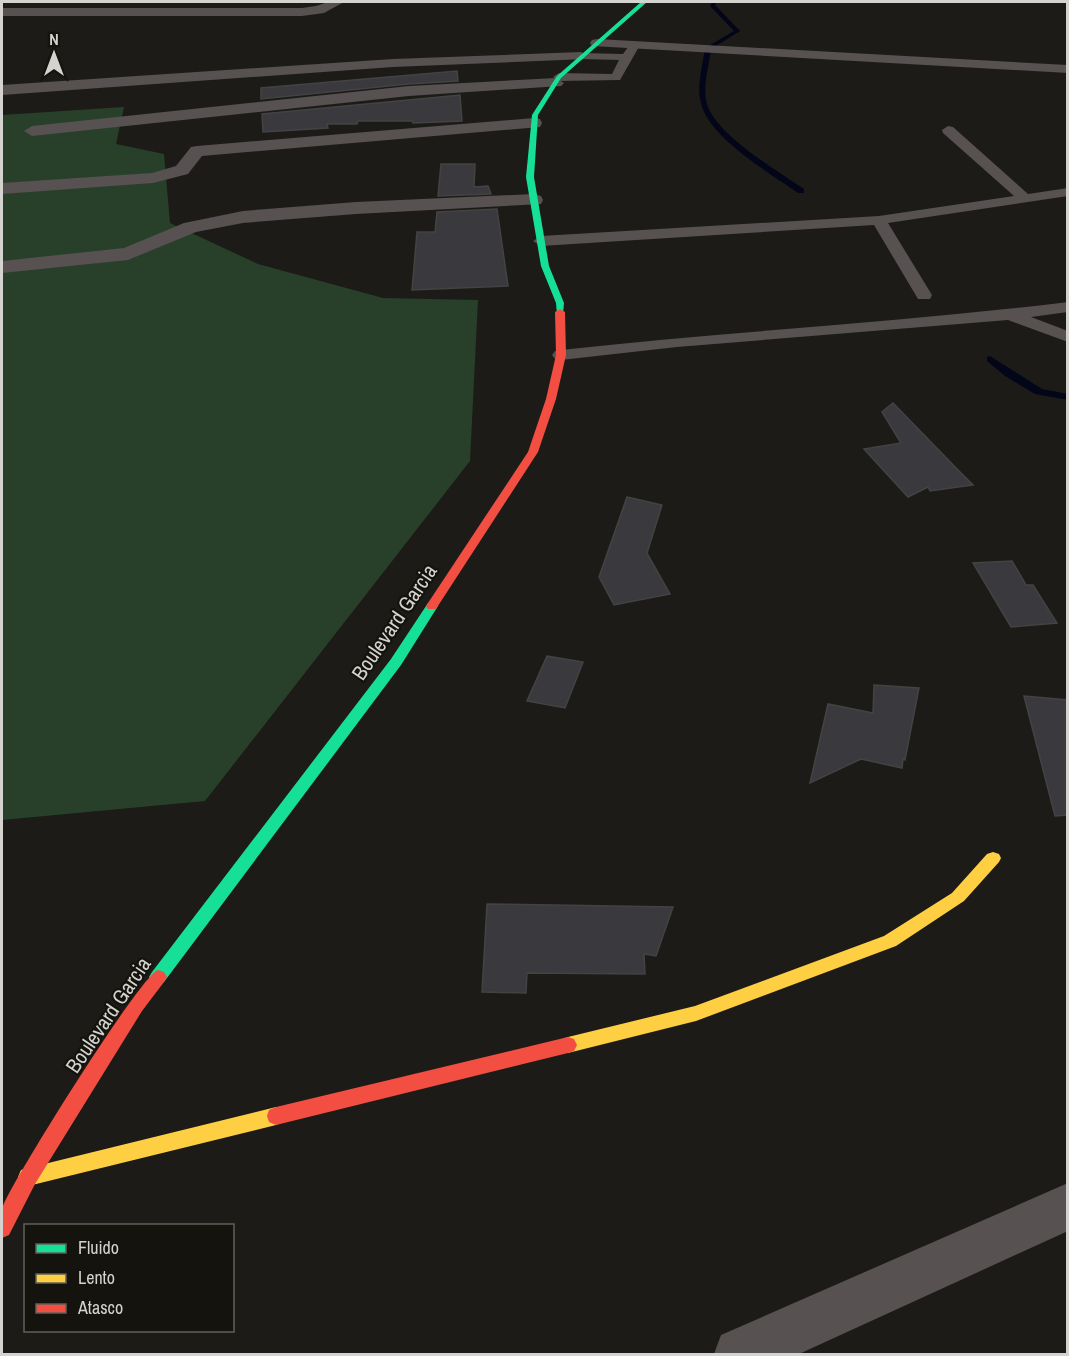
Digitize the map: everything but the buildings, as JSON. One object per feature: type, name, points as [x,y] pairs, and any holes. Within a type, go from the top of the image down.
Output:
[{"type":"main road","name":"Boulevard Garcia","points":[[2,1228],[28,1177],[136,1005],[396,662],[533,452],[551,399],[561,355],[560,303],[545,266],[530,177],[535,115],[557,80],[581,56],[644,2]]},
{"type":"main road","points":[[28,1177],[696,1013],[890,941],[958,897],[993,858]]},
{"type":"street","points":[[2,12],[240,6],[302,12],[319,10],[338,2]]},
{"type":"street","points":[[597,43],[1068,69]]},
{"type":"street","points":[[2,90],[358,65],[581,56]]},
{"type":"street","points":[[32,131],[409,92],[557,80]]},
{"type":"street","points":[[2,189],[153,178],[182,170],[197,151],[534,123]]},
{"type":"street","points":[[2,267],[128,254],[191,227],[243,216],[534,200]]},
{"type":"street","points":[[740,1354],[1068,1206]]},
{"type":"lane","points":[[557,80],[616,78],[626,57],[635,45]]},
{"type":"lane","points":[[581,56],[626,57]]},
{"type":"lane","points":[[948,130],[1025,198]]},
{"type":"lane","points":[[541,241],[879,220],[1068,192]]},
{"type":"lane","points":[[879,220],[924,295]]},
{"type":"lane","points":[[561,355],[677,342],[1010,315],[1068,307]]},
{"type":"lane","points":[[1010,315],[1068,337]]},
{"type":"green space","points":[[124,107],[116,144],[164,154],[170,223],[258,264],[383,298],[478,300],[470,461],[205,801],[2,820],[2,115]]},
{"type":"waterway","points":[[714,2],[712,5],[737,31],[708,48],[703,98],[709,115],[718,127],[746,152],[801,191]]},
{"type":"waterway","points":[[990,359],[1008,374],[1039,392],[1068,397]]},
{"type":"traffic: fast","points":[[560,312],[560,303],[545,266],[530,177],[535,115],[559,77],[644,2]]},
{"type":"traffic: fast","points":[[158,977],[396,662],[432,606]]},
{"type":"traffic: slow","points":[[568,1045],[696,1013],[890,941],[958,897],[993,858]]},
{"type":"traffic: slow","points":[[28,1177],[276,1116]]},
{"type":"traffic: jam","points":[[432,606],[533,452],[551,399],[561,355],[560,312]]},
{"type":"traffic: jam","points":[[2,1228],[28,1177],[136,1006],[158,977]]},
{"type":"traffic: jam","points":[[276,1116],[568,1045]]}]
